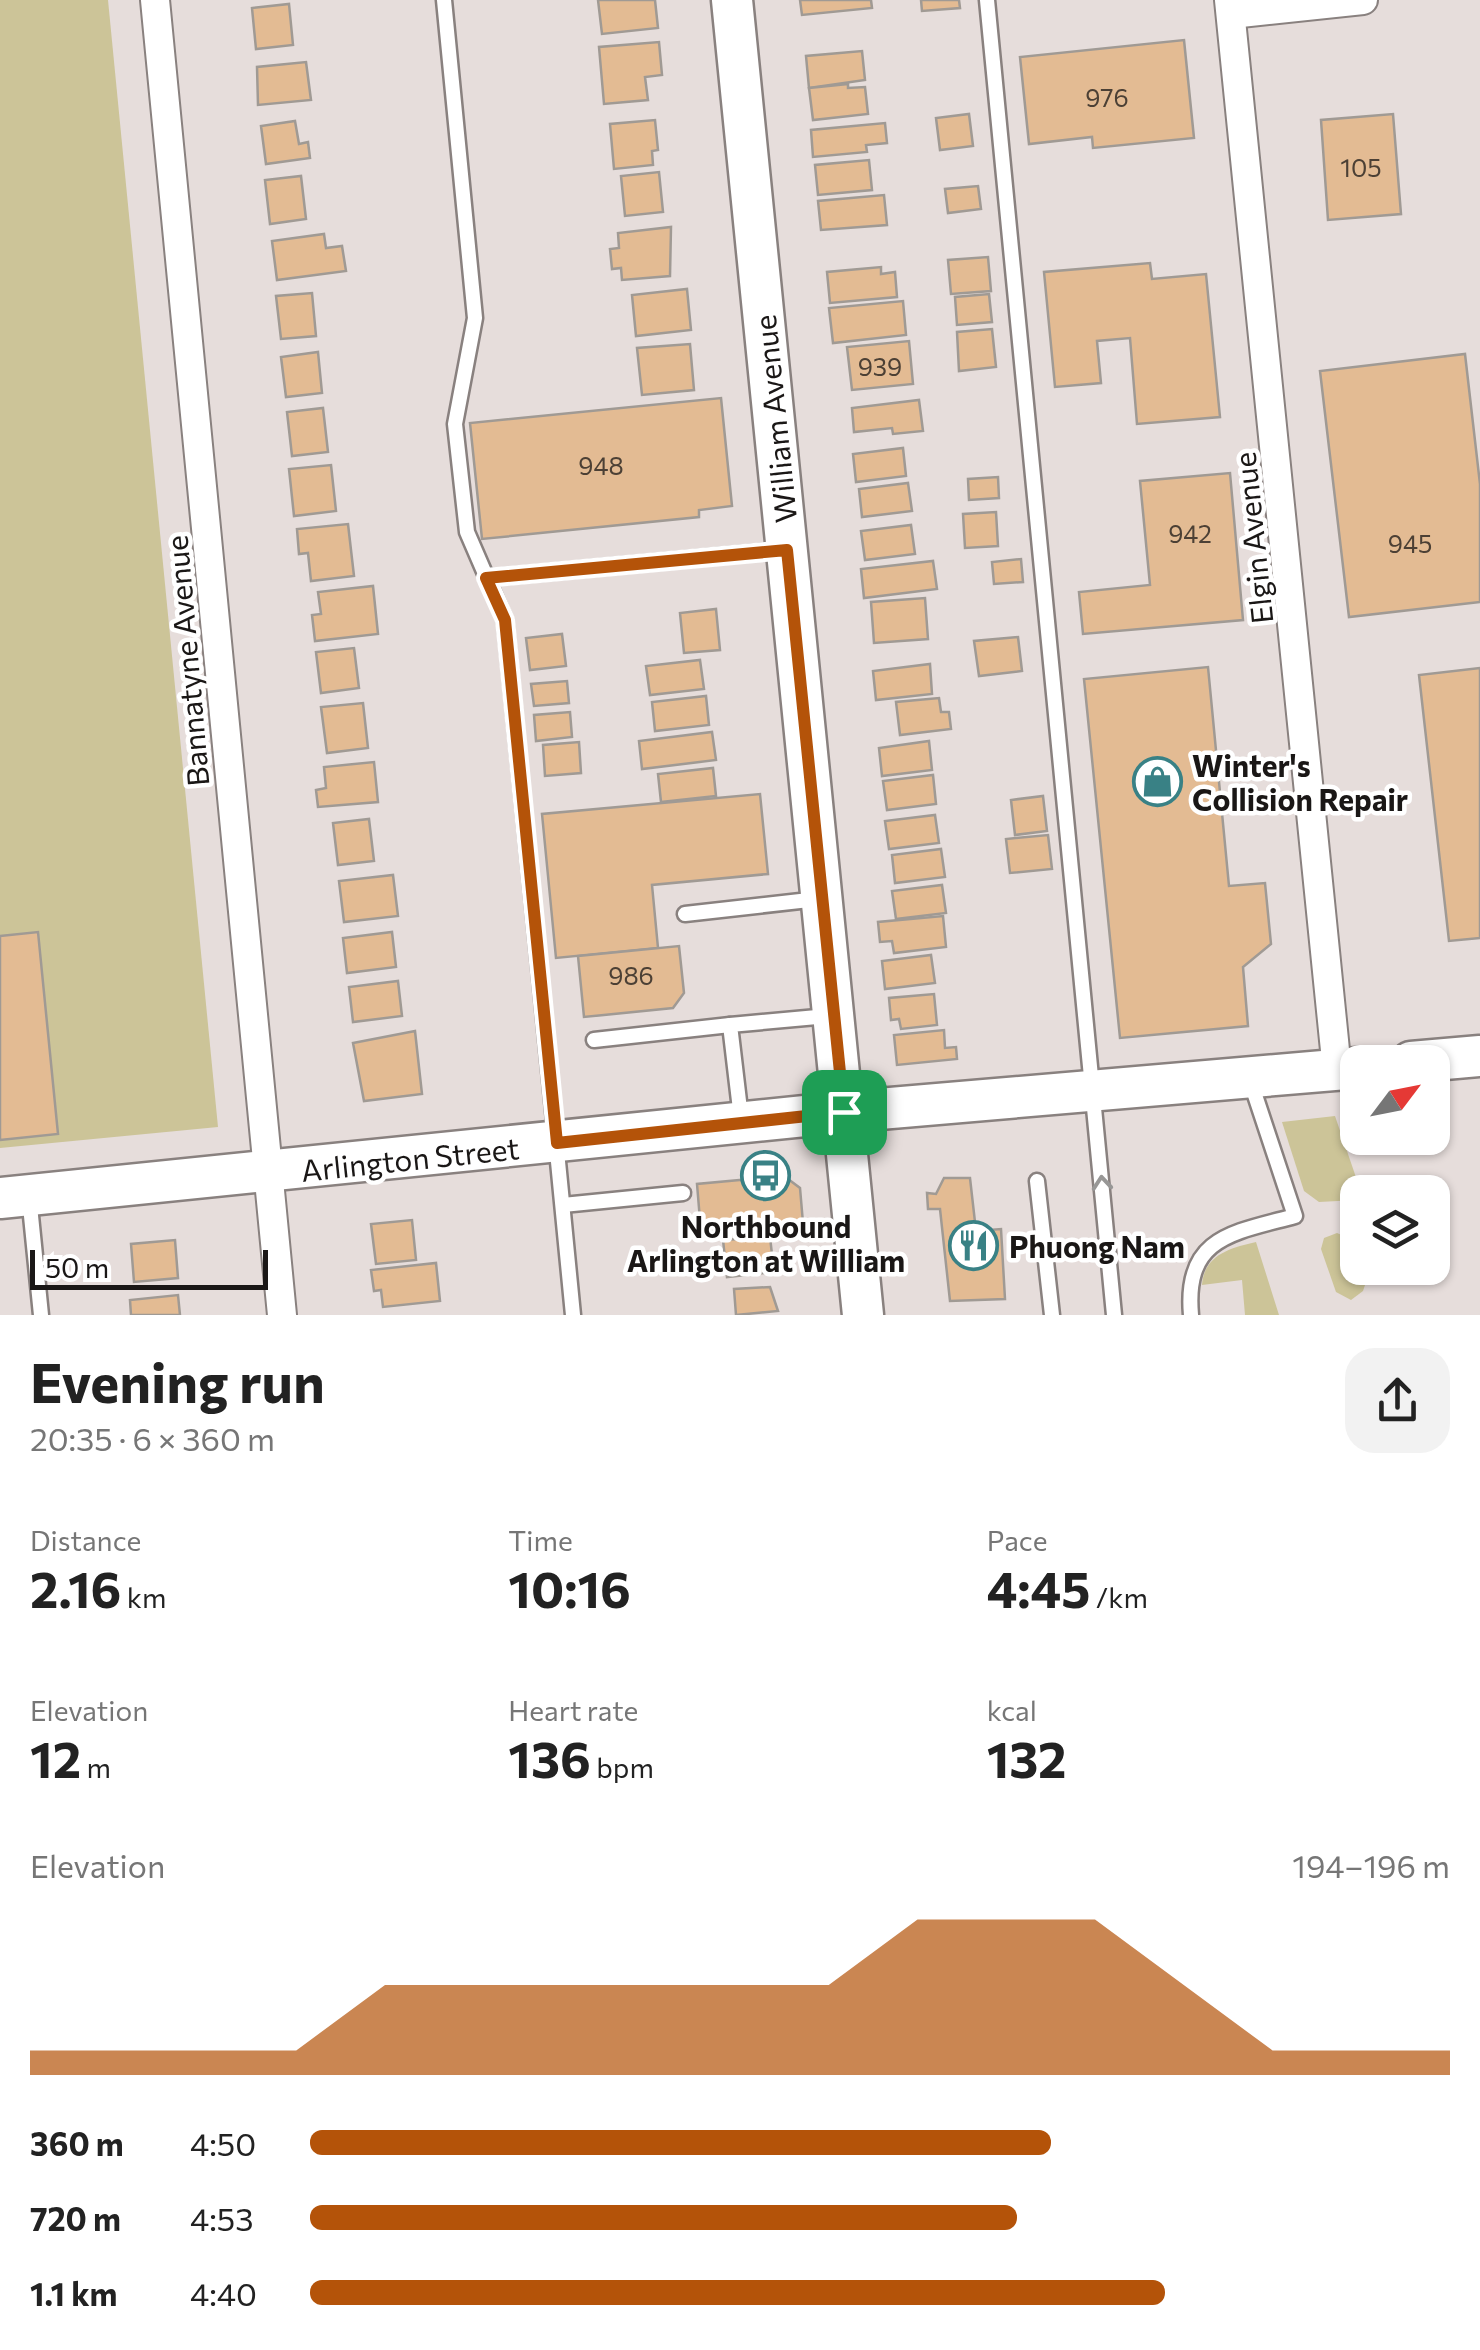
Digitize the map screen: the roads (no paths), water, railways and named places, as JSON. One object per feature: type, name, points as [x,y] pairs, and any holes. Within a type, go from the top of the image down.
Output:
[{"type":"main road","name":"William Avenue","points":[[732,0],[863,1315]]},
{"type":"main road","points":[[1450,1059],[1480,1056]]},
{"type":"main road","name":"Arlington Street","points":[[14,1197],[844,1112],[1340,1069]]},
{"type":"street","name":"Bannatyne Avenue","points":[[155,0],[282,1315]]},
{"type":"street","points":[[1230,7],[1363,0]]},
{"type":"street","name":"Elgin Avenue","points":[[1230,7],[1344,1045]]},
{"type":"lane","points":[[444,0],[475,318],[455,424],[467,532],[505,620],[574,1315]]},
{"type":"lane","points":[[987,0],[1114,1315]]},
{"type":"lane","points":[[486,578],[787,550]]},
{"type":"lane","points":[[684,914],[822,898]]},
{"type":"lane","points":[[594,1040],[834,1015]]},
{"type":"lane","points":[[730,1025],[742,1123]]},
{"type":"lane","points":[[1191,1315],[1188,1287],[1193,1268],[1206,1250],[1223,1238],[1294,1216],[1250,1078]]},
{"type":"lane","points":[[1036,1181],[1052,1315]]},
{"type":"lane","points":[[563,1205],[683,1193]]},
{"type":"lane","points":[[14,1197],[41,1315]]},
{"type":"place","name":"Winter's Collision Repair","points":[[1157,781]]},
{"type":"place","name":"Northbound Arlington at William","points":[[766,1176]]},
{"type":"place","name":"Phuong Nam","points":[[974,1245]]}]
